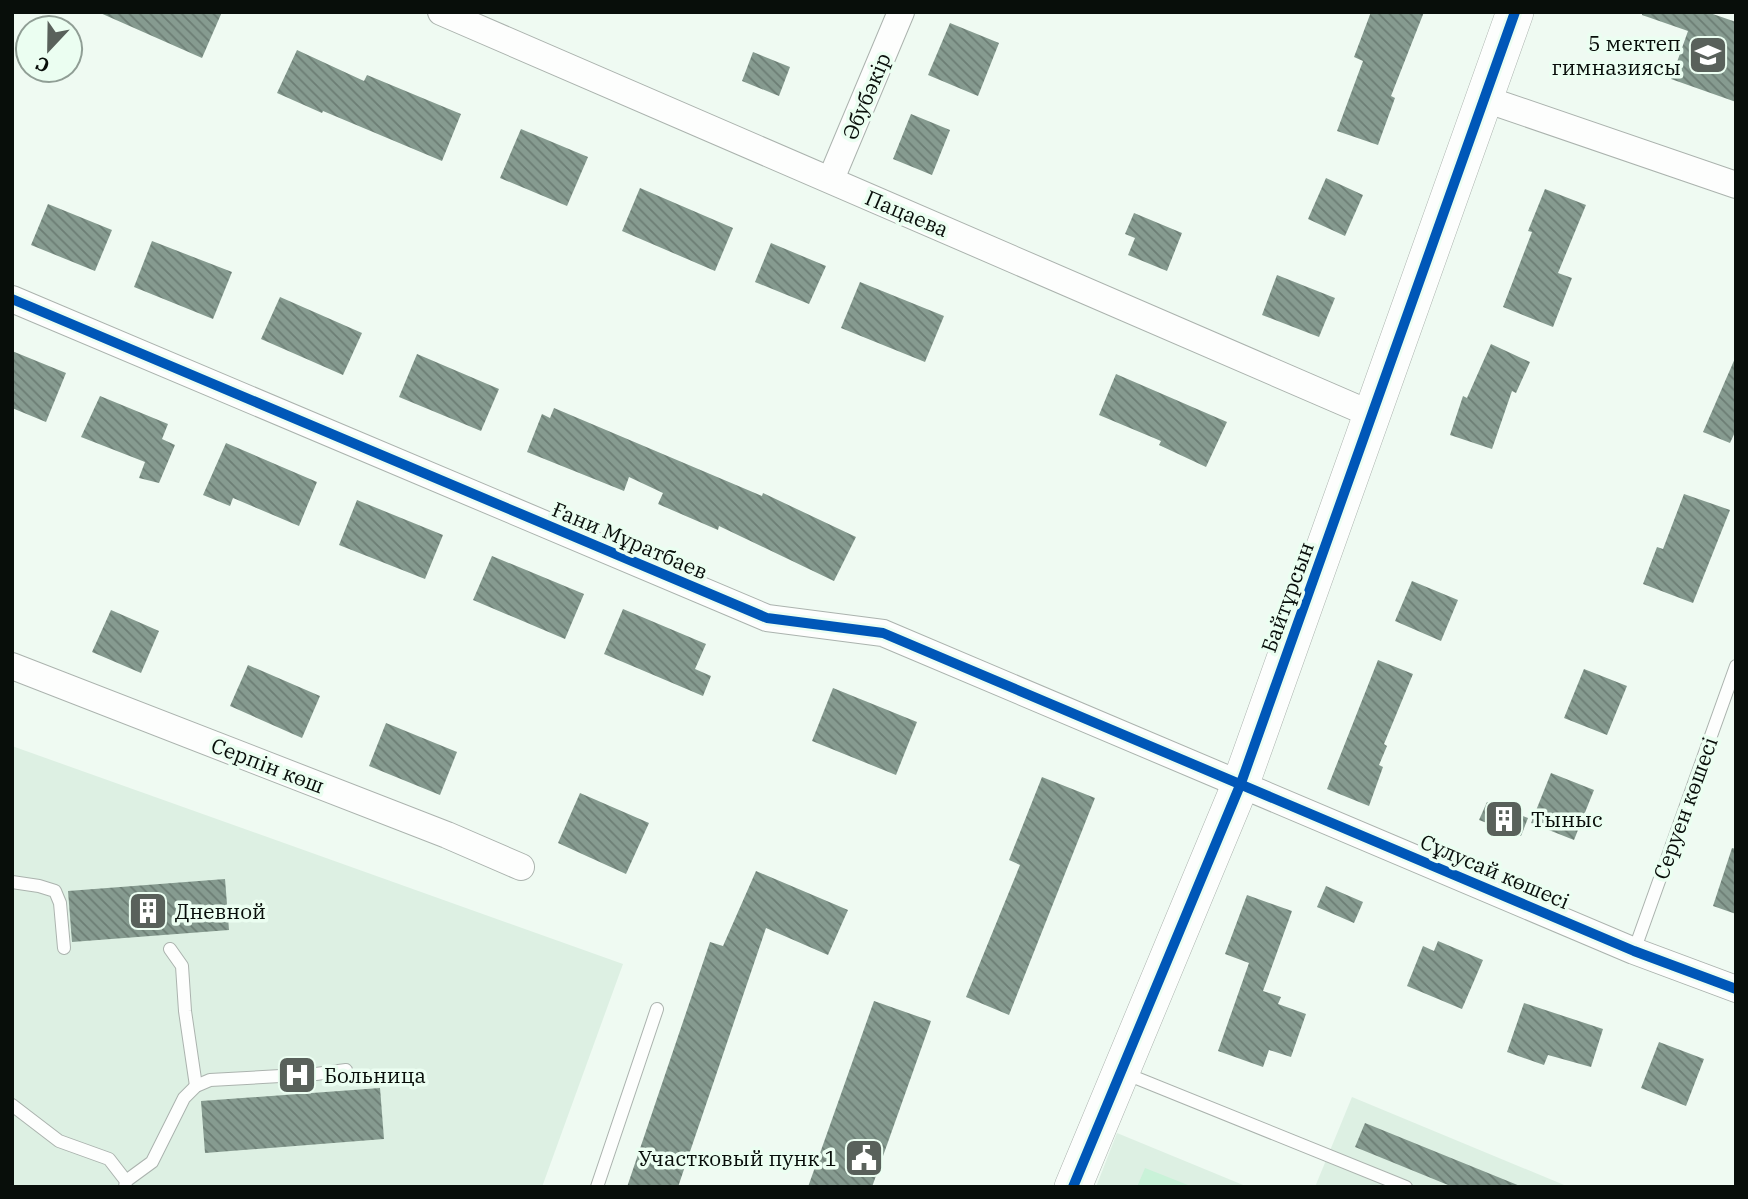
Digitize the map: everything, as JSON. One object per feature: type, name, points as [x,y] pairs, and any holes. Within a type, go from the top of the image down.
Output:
[{"type":"street","name":"Пацаева","points":[[441,12],[475,18],[831,179],[1373,415]]},
{"type":"street","name":"Әбубәкір","points":[[831,179],[901,12]]},
{"type":"street","name":"Байтұрсын","points":[[1073,1187],[1241,783],[1515,12]]},
{"type":"street","points":[[1485,99],[1736,185]]},
{"type":"street","name":"Ғани Мұратбаев","points":[[12,299],[767,618],[883,633],[1241,783]]},
{"type":"street","name":"Серпін көш","points":[[12,666],[447,835],[521,867]]},
{"type":"street","name":"Сұлусай көшесі","points":[[1241,783],[1634,951],[1736,989]]},
{"type":"lane","name":"Серуен көшесі","points":[[1634,951],[1736,666]]},
{"type":"lane","points":[[12,882],[55,891],[60,903],[64,948]]},
{"type":"lane","points":[[170,949],[182,966],[185,1011],[196,1086]]},
{"type":"lane","points":[[597,1187],[657,1009]]},
{"type":"lane","points":[[12,1105],[59,1140],[109,1159],[125,1184],[152,1162],[184,1098],[196,1086],[210,1080],[346,1070]]},
{"type":"lane","points":[[1120,1072],[1406,1187]]},
{"type":"shaded area","name":"Больница","points":[[12,746],[623,964],[542,1187],[12,1187]]},
{"type":"shaded area","points":[[1352,1097],[1569,1187],[1315,1187]]},
{"type":"shaded area","points":[[1117,1133],[1248,1187],[1096,1187]]},
{"type":"green space","points":[[1145,1168],[1193,1187],[1137,1187]]},
{"type":"building","points":[[98,12],[222,12],[202,58]]},
{"type":"building","points":[[1371,12],[1424,12],[1391,96],[1395,98],[1378,145],[1337,131],[1363,61],[1354,57]]},
{"type":"building","name":"5 мектеп гимназиясы","points":[[1642,12],[1707,12],[1736,22],[1736,102],[1671,79],[1688,31],[1642,15]]},
{"type":"building","points":[[950,23],[999,43],[978,96],[928,75]]},
{"type":"building","points":[[297,50],[364,81],[367,75],[461,114],[442,161],[277,93]]},
{"type":"building","points":[[753,52],[790,67],[779,96],[742,81]]},
{"type":"building","points":[[911,114],[950,130],[932,175],[893,159]]},
{"type":"building","points":[[521,129],[588,157],[567,206],[500,178]]},
{"type":"building","points":[[1326,178],[1363,195],[1345,236],[1308,219]]},
{"type":"building","points":[[640,188],[733,228],[715,271],[622,231]]},
{"type":"building","points":[[1545,189],[1586,205],[1558,273],[1572,278],[1553,327],[1503,307],[1532,232],[1528,231]]},
{"type":"building","points":[[48,204],[112,230],[95,271],[31,245]]},
{"type":"building","points":[[1134,213],[1182,233],[1167,271],[1128,255],[1135,238],[1125,234]]},
{"type":"building","points":[[152,241],[232,272],[213,319],[134,287]]},
{"type":"building","points":[[771,243],[826,266],[809,304],[755,282]]},
{"type":"building","points":[[1277,275],[1335,298],[1319,337],[1262,315]]},
{"type":"building","points":[[860,282],[944,316],[925,362],[841,328]]},
{"type":"building","points":[[280,297],[362,333],[343,375],[261,339]]},
{"type":"building","points":[[1491,344],[1530,362],[1516,393],[1512,391],[1492,449],[1450,435],[1463,396],[1467,398]]},
{"type":"building","points":[[12,351],[66,373],[46,422],[12,408]]},
{"type":"building","points":[[417,354],[499,389],[481,431],[399,397]]},
{"type":"building","points":[[1736,356],[1736,430],[1730,443],[1703,432]]},
{"type":"building","points":[[1116,374],[1227,422],[1206,467],[1159,445],[1161,441],[1099,415]]},
{"type":"building","points":[[100,396],[168,424],[162,439],[175,445],[159,483],[139,478],[145,462],[81,437]]},
{"type":"building","points":[[554,408],[762,496],[763,493],[856,537],[834,581],[719,526],[718,530],[658,504],[663,493],[629,477],[624,491],[527,452],[542,414],[550,418]]},
{"type":"building","points":[[226,443],[317,482],[299,526],[233,498],[230,506],[203,495]]},
{"type":"building","points":[[1684,494],[1730,510],[1693,603],[1643,584],[1657,547],[1663,549]]},
{"type":"building","points":[[357,500],[443,535],[425,579],[339,545]]},
{"type":"building","points":[[492,556],[584,594],[565,639],[473,600]]},
{"type":"building","points":[[1412,581],[1458,600],[1441,641],[1395,621]]},
{"type":"building","points":[[623,609],[706,644],[695,669],[711,676],[703,696],[604,654]]},
{"type":"building","points":[[111,610],[159,631],[141,673],[92,652]]},
{"type":"building","points":[[1378,660],[1413,674],[1384,744],[1387,746],[1379,765],[1383,767],[1369,806],[1327,789]]},
{"type":"building","points":[[248,665],[320,696],[302,738],[230,706]]},
{"type":"building","points":[[1584,669],[1627,686],[1607,735],[1564,718]]},
{"type":"building","points":[[833,688],[917,722],[896,775],[812,741]]},
{"type":"building","points":[[386,723],[457,752],[440,795],[369,766]]},
{"type":"building","points":[[1551,773],[1594,790],[1574,840],[1531,823]]},
{"type":"building","points":[[1042,777],[1095,798],[1009,1015],[966,997],[1020,865],[1009,860]]},
{"type":"building","points":[[580,793],[649,823],[626,874],[558,843]]},
{"type":"building","name":"Тыныс","points":[[1487,802],[1528,818],[1521,836],[1479,820]]},
{"type":"building","points":[[1732,848],[1736,849],[1736,914],[1713,906]]},
{"type":"building","points":[[756,871],[848,910],[828,955],[766,928],[678,1187],[627,1187],[710,942],[723,946]]},
{"type":"building","name":"Дневной","points":[[225,879],[229,930],[72,942],[68,891]]},
{"type":"building","points":[[1326,886],[1363,902],[1354,923],[1317,907]]},
{"type":"building","points":[[1247,895],[1292,911],[1263,991],[1281,997],[1278,1004],[1306,1014],[1291,1057],[1269,1050],[1263,1067],[1218,1051],[1249,963],[1225,954]]},
{"type":"building","points":[[1438,941],[1483,960],[1462,1009],[1407,986],[1423,946],[1434,951]]},
{"type":"building","points":[[874,1001],[931,1021],[872,1187],[808,1187]]},
{"type":"building","points":[[1524,1003],[1603,1029],[1591,1067],[1548,1055],[1544,1065],[1507,1052]]},
{"type":"building","points":[[1659,1042],[1704,1059],[1686,1106],[1641,1088]]},
{"type":"building","points":[[380,1088],[384,1139],[205,1153],[201,1101]]},
{"type":"building","points":[[1365,1123],[1520,1187],[1453,1187],[1355,1147]]},
{"type":"cycle path","points":[[1073,1187],[1241,783],[1515,12]]},
{"type":"cycle path","points":[[12,299],[767,618],[883,633],[1634,951],[1736,989]]},
{"type":"place","name":"5 мектеп гимназиясы","points":[[1708,55]]},
{"type":"place","name":"Тыныс","points":[[1504,819]]},
{"type":"place","name":"Дневной","points":[[148,911]]},
{"type":"place","name":"Больница","points":[[297,1075]]},
{"type":"place","name":"Участковый пунк 1","points":[[864,1158]]}]
